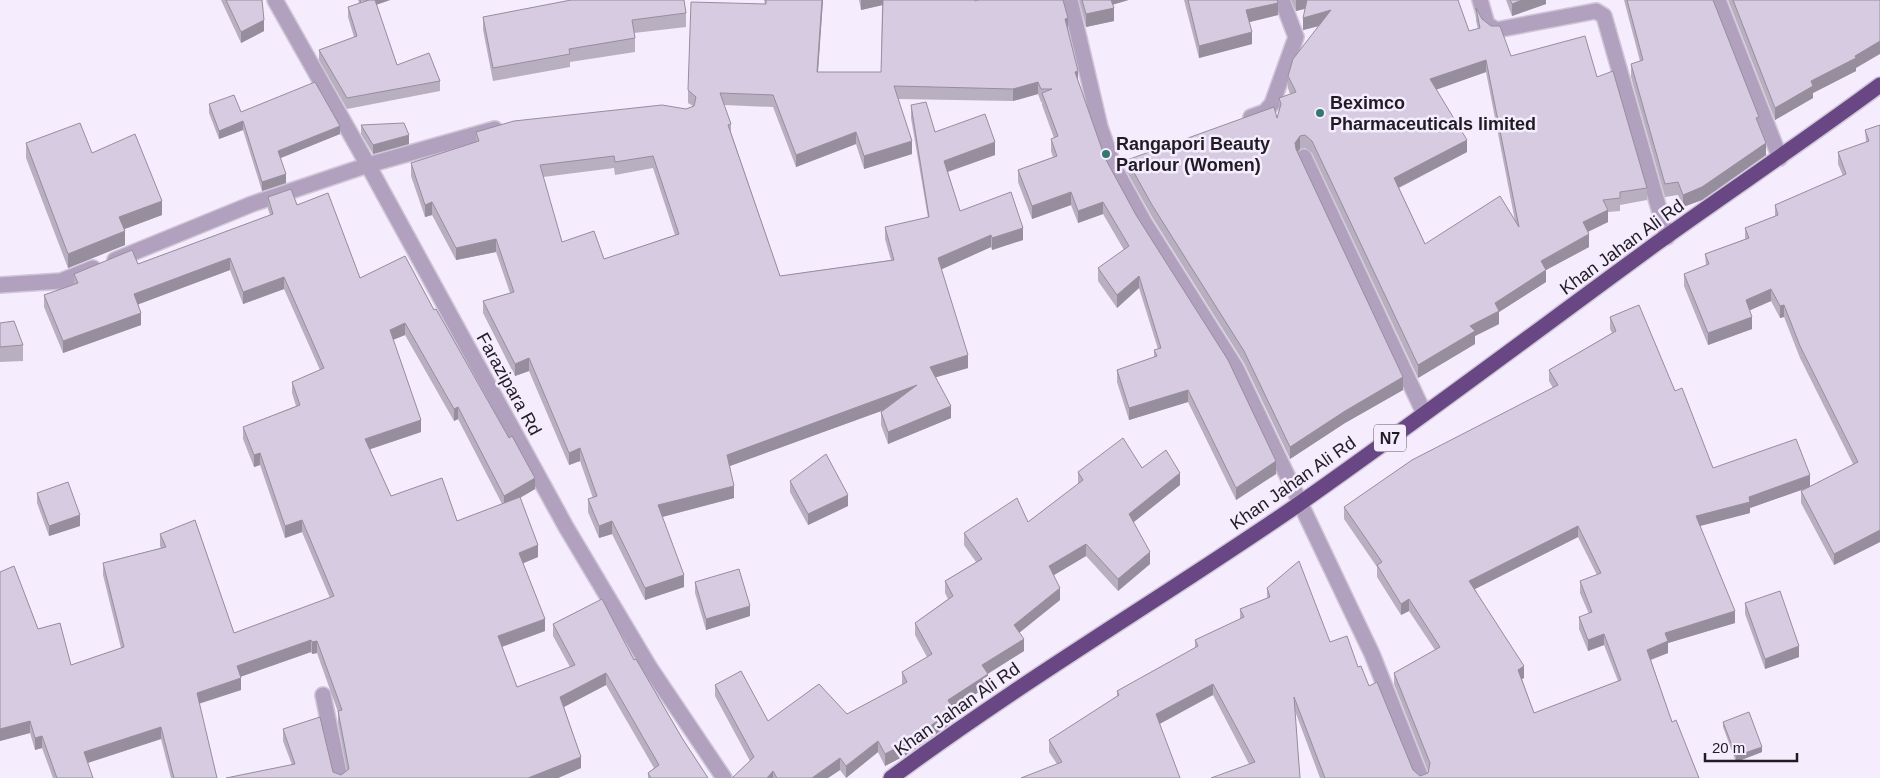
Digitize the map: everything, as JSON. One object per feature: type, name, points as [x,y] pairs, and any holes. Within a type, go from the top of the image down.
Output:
[{"type":"highway","name":"Khan Jahan Ali Rd","points":[[891,778],[936,745],[1050,668],[1299,504],[1880,85]]},
{"type":"street","name":"Farazipara Rd","points":[[275,0],[368,165],[566,527],[650,668],[724,778]]},
{"type":"street","points":[[1070,0],[1100,128],[1114,167],[1144,222],[1236,368],[1299,504],[1372,654],[1420,778]]},
{"type":"street","points":[[1238,122],[1265,112],[1272,104],[1296,37],[1282,0]]},
{"type":"street","points":[[1480,0],[1487,24],[1496,30],[1596,11],[1604,16],[1608,24],[1667,237]]},
{"type":"street","points":[[1718,0],[1780,158]]},
{"type":"street","points":[[0,285],[61,281],[252,204],[368,165],[512,124]]},
{"type":"street","points":[[1304,157],[1424,413]]},
{"type":"street","points":[[1114,167],[1132,160]]},
{"type":"street","points":[[323,695],[340,778]]},
{"type":"building","points":[[226,0],[262,0],[264,20],[241,32]]},
{"type":"building","points":[[369,0],[375,0],[397,65],[429,53],[440,81],[347,98],[319,50],[357,36],[348,7]]},
{"type":"building","points":[[571,0],[684,0],[686,13],[632,20],[635,38],[569,49],[570,54],[493,68],[483,17]]},
{"type":"building","points":[[766,0],[822,0],[817,72],[881,72],[883,0],[1063,0],[1068,18],[1065,19],[1078,71],[1075,72],[1105,158],[1136,215],[1228,360],[1276,461],[1236,488],[1188,390],[1129,408],[1117,370],[1157,356],[1154,350],[1161,348],[1139,276],[1117,295],[1098,268],[1129,246],[1103,202],[1078,211],[1071,192],[1032,206],[1018,170],[1057,156],[1051,139],[1058,136],[1042,93],[1052,89],[1041,89],[1038,82],[1013,89],[894,86],[912,141],[864,156],[856,132],[796,155],[773,95],[720,93],[731,124],[728,125],[780,276],[894,260],[885,227],[929,217],[911,105],[926,102],[935,132],[985,114],[995,142],[944,161],[960,211],[1011,192],[1023,228],[992,238],[991,235],[938,258],[968,355],[930,367],[951,406],[888,432],[881,412],[917,385],[727,455],[734,486],[658,505],[684,575],[645,588],[612,521],[599,526],[588,499],[597,496],[580,448],[569,453],[529,358],[515,364],[483,301],[514,292],[496,239],[456,248],[432,202],[425,205],[411,163],[479,141],[476,132],[514,121],[662,105],[686,109],[694,106],[696,97],[688,90],[691,2],[766,4]],"holes":[[[614,156],[615,162],[653,156],[679,234],[604,259],[594,231],[562,242],[540,165]]]},
{"type":"building","points":[[1082,0],[1111,0],[1114,8],[1086,14]]},
{"type":"building","points":[[1188,0],[1277,0],[1278,3],[1246,10],[1252,32],[1199,46]]},
{"type":"building","points":[[1307,0],[1458,0],[1469,31],[1480,28],[1476,8],[1482,19],[1491,26],[1500,26],[1511,56],[1585,36],[1597,77],[1613,71],[1647,188],[1620,192],[1620,198],[1603,200],[1608,210],[1583,222],[1589,234],[1541,261],[1546,270],[1495,303],[1499,311],[1470,326],[1475,331],[1418,365],[1312,141],[1305,135],[1300,136],[1295,143],[1296,149],[1403,377],[1345,411],[1290,447],[1244,351],[1152,205],[1127,160],[1274,107],[1277,118],[1281,104],[1279,98],[1296,92],[1288,76],[1293,59],[1331,10],[1303,18]],"holes":[[[1486,60],[1519,227],[1500,196],[1425,244],[1394,178],[1467,140],[1430,79]]]},
{"type":"building","points":[[1510,0],[1522,0],[1512,4]]},
{"type":"building","points":[[1627,0],[1713,0],[1759,117],[1756,118],[1766,143],[1702,187],[1683,195],[1678,182],[1665,184],[1631,64],[1643,60]]},
{"type":"building","points":[[1733,0],[1880,0],[1880,41],[1855,56],[1856,58],[1811,81],[1813,86],[1775,108]]},
{"type":"building","points":[[315,82],[340,126],[278,151],[286,174],[262,182],[243,121],[219,131],[209,104],[234,95],[241,112]]},
{"type":"building","points":[[80,123],[92,153],[135,134],[162,201],[119,217],[125,231],[68,254],[26,143]]},
{"type":"building","points":[[404,123],[409,135],[373,145],[361,125]]},
{"type":"building","points":[[1880,125],[1880,530],[1834,554],[1801,491],[1858,462],[1800,346],[1784,305],[1780,306],[1771,289],[1746,300],[1752,317],[1708,333],[1684,274],[1709,264],[1705,254],[1749,238],[1745,228],[1778,215],[1775,205],[1846,174],[1838,152],[1869,141],[1865,130]]},
{"type":"building","points":[[291,189],[297,205],[328,193],[360,278],[405,256],[434,310],[436,309],[509,438],[512,436],[535,478],[504,496],[458,407],[454,409],[405,323],[390,330],[421,420],[365,439],[391,496],[442,478],[457,521],[520,497],[538,545],[519,553],[545,619],[498,636],[517,687],[575,665],[553,624],[602,599],[634,660],[636,659],[682,738],[708,778],[651,778],[648,773],[659,765],[606,673],[560,697],[581,757],[528,778],[226,778],[295,764],[283,729],[320,717],[333,772],[341,775],[349,769],[338,711],[342,710],[317,641],[312,642],[311,640],[237,666],[241,678],[197,693],[217,778],[174,778],[161,727],[84,752],[93,778],[57,778],[42,736],[35,738],[30,721],[0,729],[0,572],[14,566],[38,629],[60,623],[71,665],[124,647],[103,563],[166,547],[160,534],[195,520],[234,633],[334,596],[302,520],[285,526],[260,453],[254,455],[243,427],[300,405],[292,382],[324,368],[284,277],[243,292],[230,258],[134,294],[141,313],[63,341],[44,295],[78,283],[74,274],[132,250],[138,264],[273,214],[268,197]]},
{"type":"building","points":[[1639,305],[1675,391],[1682,388],[1713,468],[1796,439],[1810,475],[1749,497],[1750,502],[1696,516],[1735,611],[1665,633],[1668,641],[1647,650],[1672,722],[1676,720],[1699,778],[1325,778],[1294,697],[1300,778],[1211,778],[1255,762],[1213,684],[1156,714],[1180,778],[1021,778],[1062,762],[1049,740],[1119,695],[1117,691],[1198,646],[1195,640],[1244,617],[1240,609],[1270,597],[1267,588],[1299,561],[1330,642],[1347,636],[1358,667],[1361,666],[1369,686],[1377,682],[1413,770],[1420,776],[1428,773],[1430,763],[1394,673],[1440,647],[1409,599],[1401,604],[1377,565],[1382,562],[1344,507],[1412,460],[1558,385],[1549,370],[1616,331],[1610,317]],"holes":[[[1578,526],[1601,573],[1580,581],[1592,612],[1579,617],[1588,640],[1604,634],[1621,680],[1534,713],[1518,670],[1524,666],[1469,581]]]},
{"type":"building","points":[[14,321],[23,345],[0,347],[0,323]]},
{"type":"building","points":[[1123,438],[1142,468],[1166,450],[1180,473],[1129,514],[1150,552],[1118,579],[1086,544],[1049,566],[1060,588],[1014,625],[1024,639],[982,665],[988,674],[948,700],[953,710],[906,743],[885,754],[878,741],[846,766],[840,758],[812,778],[777,778],[773,771],[767,778],[732,778],[754,757],[715,685],[741,671],[768,721],[819,684],[847,714],[907,682],[902,672],[932,654],[915,623],[953,596],[945,581],[982,559],[964,533],[1017,498],[1028,522],[1083,480],[1078,472]]},
{"type":"building","points":[[826,454],[848,495],[808,514],[790,481]]},
{"type":"building","points":[[68,482],[80,515],[49,526],[37,493]]},
{"type":"building","points":[[739,569],[750,606],[706,619],[695,582]]},
{"type":"building","points":[[1780,591],[1799,646],[1765,659],[1745,603]]},
{"type":"building","points":[[1749,712],[1762,747],[1736,756],[1723,722]]},
{"type":"place","name":"Beximco Pharmaceuticals limited","points":[[1320,113]]},
{"type":"place","name":"Rangapori Beauty Parlour (Women)","points":[[1106,154]]}]
